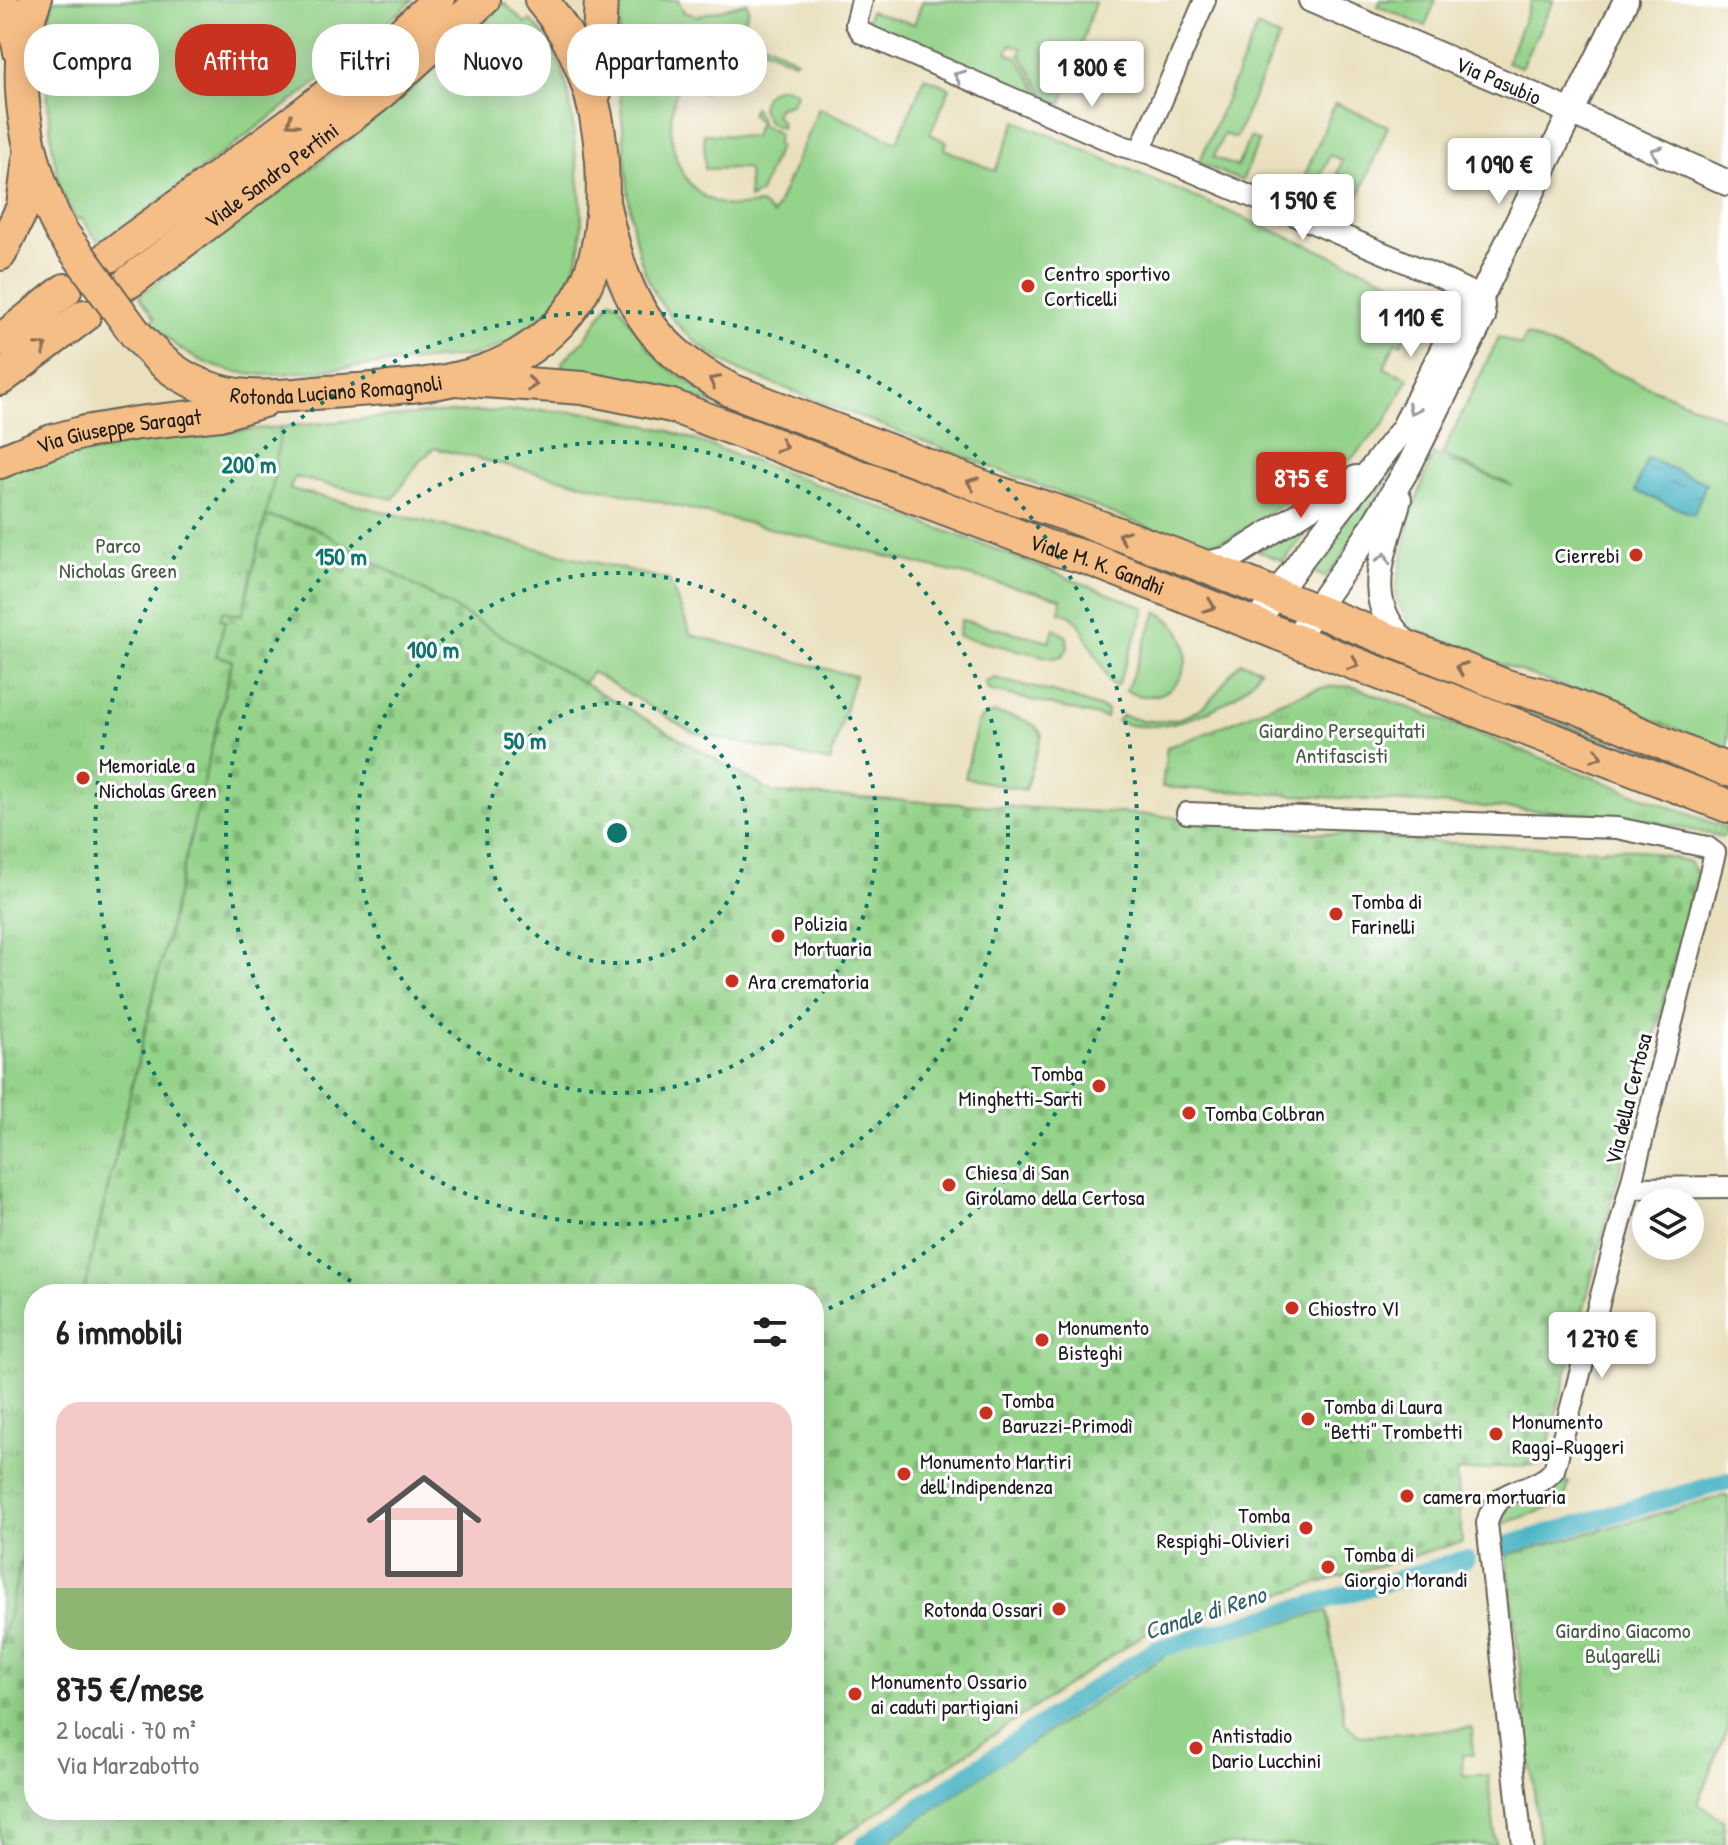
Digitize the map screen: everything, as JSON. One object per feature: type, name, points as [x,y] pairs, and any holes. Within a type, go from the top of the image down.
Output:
[{"type":"main road","points":[[1,0],[16,33],[23,71]]},
{"type":"main road","name":"Rotonda Luciano Romagnoli","points":[[35,0],[27,25],[23,71],[31,148],[39,182],[61,231],[135,333],[157,358],[200,385],[249,396],[389,387],[454,379],[481,372],[512,358],[540,340],[570,311],[585,287],[600,233],[603,202],[601,151],[584,71],[543,3]]},
{"type":"main road","name":"Viale Sandro Pertini","points":[[109,256],[301,115],[398,37],[438,0]]},
{"type":"main road","name":"Viale Sandro Pertini","points":[[129,282],[376,97],[483,0]]},
{"type":"main road","points":[[595,113],[601,0]]},
{"type":"main road","points":[[0,254],[23,207],[31,148]]},
{"type":"main road","name":"Viale M. K. Gandhi","points":[[603,202],[615,260],[634,303],[667,346],[695,371],[751,399],[999,493],[1196,563],[1267,608],[1728,806]]},
{"type":"main road","points":[[0,341],[65,290]]},
{"type":"main road","points":[[0,379],[84,316]]},
{"type":"main road","name":"Viale M. K. Gandhi","points":[[454,379],[583,388],[672,406],[1048,547],[1267,608]]},
{"type":"main road","name":"Via Giuseppe Saragat","points":[[0,462],[52,441],[85,432],[220,414],[285,395]]},
{"type":"main road","name":"Viale M. K. Gandhi","points":[[1305,625],[1415,650],[1506,686],[1546,696],[1622,725],[1728,770]]},
{"type":"street","points":[[862,0],[856,20],[859,32],[1481,297]]},
{"type":"street","points":[[1140,151],[1205,0]]},
{"type":"street","name":"Via Pasubio","points":[[1311,0],[1728,183]]},
{"type":"street","points":[[1305,625],[1365,539],[1409,466],[1483,317],[1481,297],[1626,0]]},
{"type":"street","points":[[1267,608],[1410,417],[1464,307],[1481,297]]},
{"type":"street","points":[[1196,563],[1218,562],[1242,551],[1374,466]]},
{"type":"street","points":[[1409,466],[1380,573],[1378,597],[1389,625],[1415,650]]},
{"type":"street","name":"Via della Certosa","points":[[1187,813],[1617,828],[1712,849],[1715,857],[1554,1470],[1545,1478],[1499,1499],[1488,1516],[1490,1567],[1522,1845]]},
{"type":"street","points":[[1630,1188],[1728,1187]]},
{"type":"green space","points":[[53,0],[413,0],[385,24],[312,24],[312,86],[101,245],[81,218],[76,220],[60,190],[48,96],[159,96],[159,24],[47,24]]},
{"type":"green space","name":"Centro sportivo Corticelli","points":[[621,0],[678,0],[684,12],[697,16],[746,3],[749,8],[743,24],[619,24]]},
{"type":"green space","points":[[923,0],[1095,2],[1062,104],[1047,98],[1020,54],[1022,48],[1011,44],[1007,53],[1018,58],[1041,94],[1040,99],[867,23],[870,11],[914,24]]},
{"type":"green space","points":[[1381,0],[1436,0],[1425,26],[1378,6]]},
{"type":"green space","points":[[1532,0],[1554,0],[1521,67],[1507,62]]},
{"type":"green space","points":[[504,3],[526,24],[482,24]]},
{"type":"green space","points":[[1257,27],[1279,37],[1236,138],[1224,134],[1213,157],[1237,167],[1250,137],[1259,141],[1242,181],[1199,163]]},
{"type":"green space","name":"Centro sportivo Corticelli","points":[[767,44],[797,60],[794,62],[767,50]]},
{"type":"green space","points":[[551,47],[553,50],[565,80],[571,113],[582,230],[576,263],[568,282],[543,316],[509,341],[469,356],[269,375],[235,371],[204,362],[189,355],[163,334],[151,321],[155,318],[139,296],[280,192],[402,96],[419,96],[419,82],[435,68],[435,96],[551,96]]},
{"type":"green space","name":"Centro sportivo Corticelli","points":[[925,77],[950,88],[930,134],[947,142],[944,149],[995,171],[1016,121],[1422,294],[1401,344],[1395,342],[1384,368],[1409,378],[1385,423],[1352,458],[1232,537],[1210,543],[1175,534],[1174,537],[740,371],[704,348],[677,324],[657,297],[644,269],[635,238],[621,96],[675,96],[671,130],[673,148],[687,179],[712,200],[730,206],[761,204],[773,215],[819,108],[897,142]]},
{"type":"green space","points":[[783,87],[796,94],[791,104],[779,107],[775,114],[782,124],[781,128],[768,122],[761,108],[763,99],[774,89]]},
{"type":"green space","points":[[1335,103],[1388,126],[1356,203],[1351,200],[1357,182],[1337,174],[1342,160],[1330,155],[1313,193],[1300,187]]},
{"type":"green space","points":[[754,107],[762,125],[779,134],[776,144],[779,146],[760,193],[749,199],[748,170],[705,169],[704,134],[753,137],[759,123],[751,114]]},
{"type":"green space","points":[[611,300],[618,303],[648,348],[664,365],[721,405],[1059,535],[678,391],[631,379],[563,369],[562,362],[584,340]]},
{"type":"green space","name":"Cierrebi","points":[[1526,335],[1728,420],[1728,748],[1463,650],[1411,627],[1396,599],[1411,516],[1433,454],[1513,486],[1442,454],[1499,337],[1521,346]]},
{"type":"green space","points":[[541,410],[593,413],[667,430],[979,543],[1146,608],[1119,682],[1116,686],[1111,684],[1079,623],[1070,615],[1060,612],[1061,598],[434,448],[419,462],[393,499],[294,477],[290,489],[669,580],[691,635],[855,676],[830,762],[692,732],[592,672],[583,683],[313,527],[265,516],[281,427],[433,413]]},
{"type":"green space","name":"Parco Nicholas Green","points":[[281,427],[272,489],[242,615],[223,611],[220,619],[225,620],[216,656],[232,660],[85,1284],[24,1284],[24,1550],[0,1650],[0,476],[21,463],[104,441]]},
{"type":"green space","points":[[1406,440],[1409,443],[1339,561],[1325,577],[1307,570]]},
{"type":"green space","points":[[1326,510],[1283,561],[1258,551]]},
{"type":"green space","points":[[265,516],[313,527],[774,793],[1154,815],[1257,828],[1434,842],[1634,849],[1690,862],[1697,874],[1543,1464],[1456,1472],[1462,1542],[1155,1627],[829,1845],[0,1845],[0,1650],[24,1550],[24,1820],[824,1820],[824,1284],[85,1284],[232,661],[216,656],[225,621],[220,620],[222,611],[242,615]]},
{"type":"green space","points":[[1157,612],[1174,624],[1183,639],[1186,655],[1184,671],[1175,684],[1163,693],[1146,696],[1126,691]]},
{"type":"green space","points":[[961,620],[1050,641],[1054,628],[1067,637],[1068,648],[1062,656],[1052,658],[958,636]]},
{"type":"green space","points":[[1322,634],[1728,786],[1728,789]]},
{"type":"green space","points":[[1241,662],[1260,669],[1235,696],[1216,707],[1175,723],[1154,726],[1134,726],[1117,721],[1122,715],[1158,721],[1194,712],[1214,696]]},
{"type":"green space","points":[[994,678],[1060,694],[1107,710],[1106,718],[988,690],[985,682]]},
{"type":"green space","name":"Giardino Perseguitati Antifascisti","points":[[1352,686],[1726,828],[1723,837],[1628,816],[1162,787],[1167,747],[1301,694],[1325,687]]},
{"type":"green space","points":[[994,713],[1028,722],[1042,735],[1025,790],[965,778],[977,724],[983,716]]},
{"type":"green space","points":[[1569,1482],[1564,1503],[1497,1526],[1506,1508],[1514,1501]]},
{"type":"green space","name":"Giardino Giacomo Bulgarelli","points":[[1728,1495],[1728,1726],[1698,1804],[1723,1820],[1725,1845],[1540,1845],[1507,1555]]},
{"type":"green space","points":[[1327,1611],[1345,1723],[1359,1736],[1472,1728],[1473,1755],[1462,1755],[1463,1775],[1488,1775],[1496,1845],[883,1845],[997,1765],[1171,1652]]},
{"type":"water","points":[[1647,458],[1706,483],[1694,515],[1635,491]]},
{"type":"waterway","name":"Canale di Reno","points":[[1503,1546],[1728,1481]]},
{"type":"waterway","name":"Canale di Reno","points":[[864,1845],[1155,1650],[1466,1559]]},
{"type":"place","name":"Centro sportivo Corticelli","points":[[1028,286]]},
{"type":"place","name":"Cierrebi","points":[[1636,555]]},
{"type":"place","name":"Memoriale a Nicholas Green","points":[[83,778]]},
{"type":"place","name":"Tomba di Farinelli","points":[[1336,914]]},
{"type":"place","name":"Polizia Mortuaria","points":[[778,936]]},
{"type":"place","name":"Ara crematoria","points":[[732,981]]},
{"type":"place","name":"Tomba Minghetti-Sarti","points":[[1099,1086]]},
{"type":"place","name":"Tomba Colbran","points":[[1189,1113]]},
{"type":"place","name":"Chiesa di San Girolamo della Certosa","points":[[949,1185]]},
{"type":"place","name":"Chiostro VI","points":[[1292,1308]]},
{"type":"place","name":"Monumento Bisteghi","points":[[1042,1340]]},
{"type":"place","name":"Tomba Baruzzi-Primodì","points":[[986,1413]]},
{"type":"place","name":"Tomba di Laura \"Betti\" Trombetti","points":[[1308,1419]]},
{"type":"place","name":"Monumento Raggi-Ruggeri","points":[[1496,1434]]},
{"type":"place","name":"Monumento Martiri dell'Indipendenza","points":[[904,1474]]},
{"type":"place","name":"camera mortuaria","points":[[1407,1496]]},
{"type":"place","name":"Tomba Respighi-Olivieri","points":[[1306,1528]]},
{"type":"place","name":"Tomba di Giorgio Morandi","points":[[1328,1567]]},
{"type":"place","name":"Rotonda Ossari","points":[[1059,1609]]},
{"type":"place","name":"Monumento Ossario ai caduti partigiani","points":[[855,1694]]},
{"type":"place","name":"Antistadio Dario Lucchini","points":[[1196,1748]]}]
